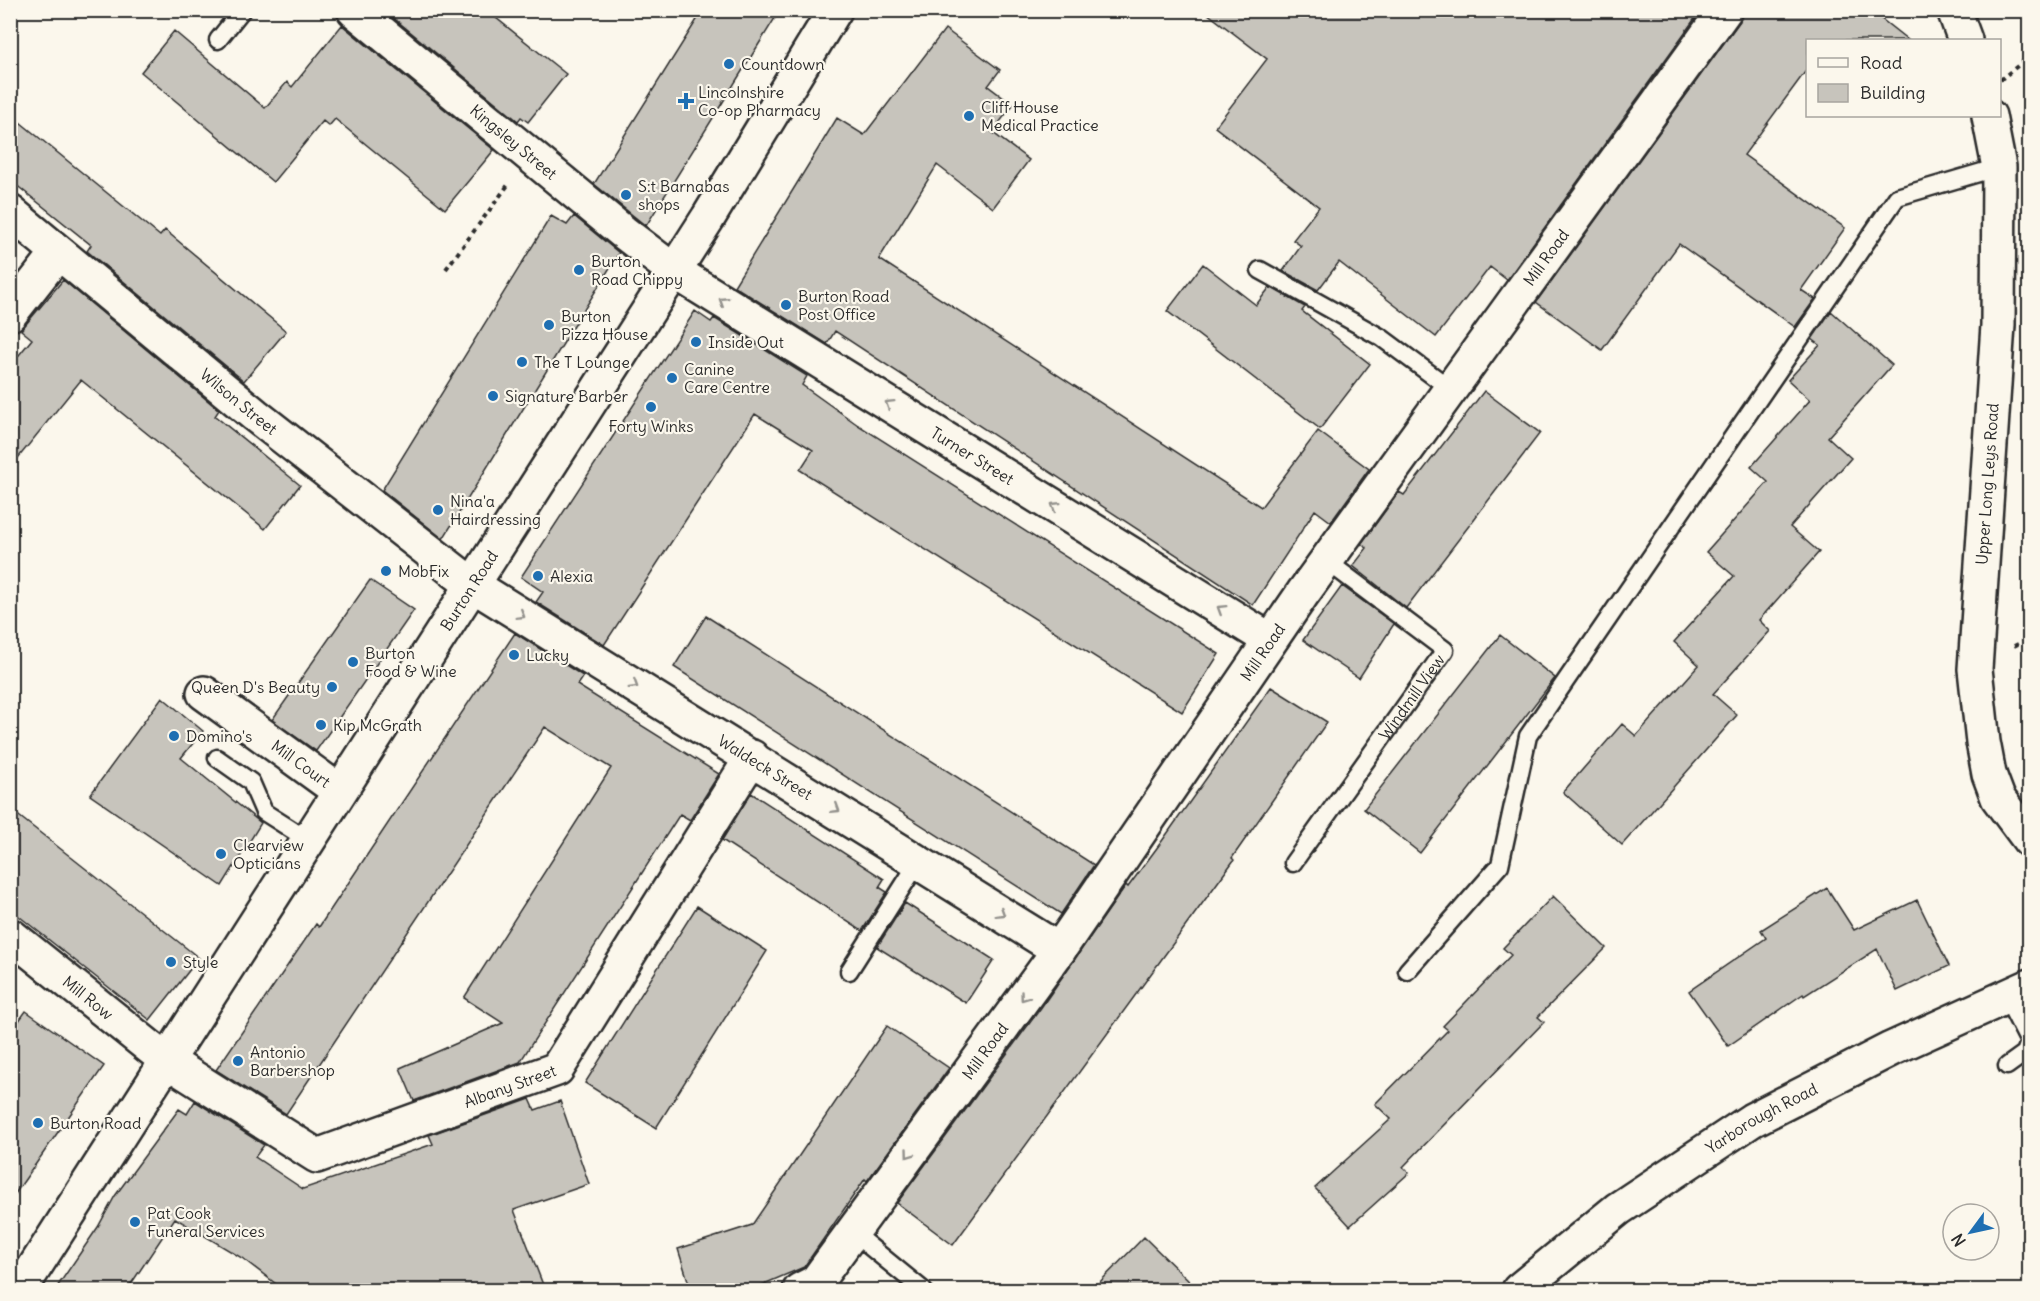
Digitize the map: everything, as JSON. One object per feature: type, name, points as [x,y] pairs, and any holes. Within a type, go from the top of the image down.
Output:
[{"type":"street","name":"Kingsley Street","points":[[354,10],[674,271]]},
{"type":"street","name":"Burton Road","points":[[19,1288],[674,271],[835,10]]},
{"type":"street","name":"Mill Road","points":[[800,1290],[816,1282],[1059,950],[1270,640],[1725,10]]},
{"type":"street","points":[[1954,10],[1965,39]]},
{"type":"street","name":"Upper Long Leys Road","points":[[1989,117],[1999,167],[1998,325],[1974,669],[1989,774],[1998,798],[2030,841]]},
{"type":"street","name":"Wilson Street","points":[[10,212],[255,415],[471,584]]},
{"type":"street","points":[[10,314],[58,253]]},
{"type":"street","name":"Turner Street","points":[[674,271],[1270,640]]},
{"type":"street","name":"Waldeck Street","points":[[471,584],[1059,950]]},
{"type":"street","name":"Mill Court","points":[[204,693],[339,791]]},
{"type":"street","name":"Albany Street","points":[[167,1061],[317,1156],[557,1069],[752,758]]},
{"type":"street","name":"Mill Row","points":[[10,935],[167,1061]]},
{"type":"street","name":"Yarborough Road","points":[[1519,1290],[1618,1209],[1752,1120],[1891,1049],[2018,991]]},
{"type":"lane","points":[[218,40],[242,10]]},
{"type":"lane","points":[[1407,971],[1500,865],[1528,736],[1897,196],[1999,167]]},
{"type":"lane","points":[[1260,270],[1382,338],[1452,390]]},
{"type":"lane","name":"Windmill View","points":[[1293,863],[1445,650],[1328,562]]},
{"type":"lane","points":[[218,758],[251,782],[264,812],[308,840]]},
{"type":"lane","points":[[849,971],[919,861]]},
{"type":"lane","points":[[2007,1066],[2025,1053],[2029,1042],[2018,991]]},
{"type":"lane","points":[[852,1232],[923,1290]]},
{"type":"path","points":[[2001,79],[2030,56]]},
{"type":"path","points":[[446,269],[530,155]]},
{"type":"building","points":[[384,10],[486,10],[566,74],[528,122],[521,117],[518,121]]},
{"type":"building","points":[[703,10],[780,10],[646,226],[594,184]]},
{"type":"building","points":[[1203,10],[1701,10],[1507,280],[1490,267],[1436,337],[1339,262],[1318,290],[1283,271],[1301,246],[1293,240],[1319,207],[1215,127],[1267,59]]},
{"type":"building","points":[[1743,10],[1870,10],[1907,39],[1806,39],[1806,71],[1744,155],[1845,228],[1801,290],[1815,299],[1795,327],[1679,244],[1602,350],[1536,302],[1740,21]]},
{"type":"building","points":[[342,25],[494,150],[445,209],[335,119],[329,126],[323,121],[273,182],[141,72],[174,31],[265,108],[287,82],[292,87]]},
{"type":"building","points":[[945,29],[1000,70],[988,86],[1013,105],[992,132],[1029,160],[993,208],[937,165],[879,259],[1261,507],[1318,431],[1369,469],[1331,522],[1315,510],[1253,605],[835,331],[827,344],[734,286],[837,118],[864,135]]},
{"type":"building","points":[[10,114],[160,236],[165,230],[286,331],[244,381],[87,251],[91,245],[10,180]]},
{"type":"building","points":[[551,216],[567,225],[574,216],[619,253],[443,539],[382,490]]},
{"type":"building","points":[[1203,264],[1256,305],[1270,287],[1305,307],[1302,311],[1370,364],[1320,429],[1167,311]]},
{"type":"building","points":[[63,280],[219,410],[215,416],[300,485],[265,529],[81,380],[10,468],[10,366],[32,339],[21,330]]},
{"type":"building","points":[[695,311],[711,322],[714,318],[807,376],[802,385],[858,425],[1219,654],[1182,712],[800,470],[813,450],[755,414],[604,645],[536,602],[543,592],[521,577]]},
{"type":"building","points":[[1831,311],[1892,365],[1828,437],[1851,458],[1790,527],[1819,552],[1759,620],[1770,631],[1713,694],[1737,715],[1622,845],[1563,792],[1622,724],[1636,736],[1699,665],[1674,642],[1734,576],[1706,552],[1768,482],[1751,467],[1810,400],[1788,380],[1820,345],[1812,339]]},
{"type":"building","points":[[1484,391],[1540,433],[1406,608],[1353,566],[1367,548],[1361,544],[1399,492],[1404,495]]},
{"type":"building","points":[[370,580],[414,610],[316,751],[272,720]]},
{"type":"building","points":[[1342,586],[1394,624],[1359,678],[1303,640]]},
{"type":"building","points":[[706,616],[1094,865],[1061,914],[674,667]]},
{"type":"building","points":[[515,633],[583,676],[577,685],[719,774],[690,820],[680,814],[520,1062],[414,1101],[400,1068],[503,1023],[464,998],[611,768],[545,727],[286,1114],[216,1070],[316,924],[319,927]]},
{"type":"building","points":[[1500,635],[1555,678],[1420,853],[1364,809]]},
{"type":"building","points":[[1271,687],[1327,722],[1232,858],[1234,860],[953,1245],[897,1203],[1040,1009],[1126,885],[1128,887],[1162,841]]},
{"type":"building","points":[[162,697],[203,731],[181,758],[261,823],[222,886],[90,795]]},
{"type":"building","points":[[751,793],[884,879],[879,887],[887,892],[862,931],[722,840]]},
{"type":"building","points":[[10,809],[199,958],[150,1020],[10,909]]},
{"type":"building","points":[[1827,888],[1854,930],[1917,900],[1949,966],[1897,991],[1877,949],[1804,996],[1803,994],[1728,1046],[1689,991],[1766,938],[1761,930]]},
{"type":"building","points":[[1553,896],[1606,948],[1538,1017],[1544,1022],[1403,1167],[1409,1173],[1350,1226],[1315,1188],[1391,1119],[1375,1104],[1448,1030],[1443,1026],[1511,955],[1503,948]]},
{"type":"building","points":[[905,903],[994,960],[966,1003],[877,947]]},
{"type":"building","points":[[697,906],[767,951],[656,1128],[585,1083]]},
{"type":"building","name":"Burton Road","points":[[26,1011],[104,1066],[10,1201],[10,1033]]},
{"type":"building","points":[[887,1026],[949,1068],[867,1181],[865,1179],[804,1267],[750,1290],[691,1290],[678,1249],[752,1225]]},
{"type":"building","points":[[530,1099],[535,1110],[560,1101],[589,1184],[514,1210],[545,1290],[284,1290],[242,1258],[175,1218],[127,1290],[55,1290],[98,1227],[115,1196],[179,1109],[187,1114],[195,1101],[264,1145],[255,1157],[303,1189],[433,1144],[429,1135]]},
{"type":"building","points":[[1144,1237],[1198,1290],[1092,1290]]},
{"type":"place","name":"Countdown","points":[[729,64]]},
{"type":"place","name":"Lincolnshire Co-op Pharmacy","points":[[686,101]]},
{"type":"place","name":"Cliff House Medical Practice","points":[[969,116]]},
{"type":"place","name":"S:t Barnabas shops","points":[[626,195]]},
{"type":"place","name":"Burton Road Chippy","points":[[579,270]]},
{"type":"place","name":"Burton Road Post Office","points":[[786,305]]},
{"type":"place","name":"Burton Pizza House","points":[[549,325]]},
{"type":"place","name":"Inside Out","points":[[696,342]]},
{"type":"place","name":"The T Lounge","points":[[522,362]]},
{"type":"place","name":"Canine Care Centre","points":[[672,378]]},
{"type":"place","name":"Signature Barber","points":[[493,396]]},
{"type":"place","name":"Forty Winks","points":[[651,407]]},
{"type":"place","name":"Nina'a Hairdressing","points":[[438,510]]},
{"type":"place","name":"MobFix","points":[[386,571]]},
{"type":"place","name":"Alexia","points":[[538,576]]},
{"type":"place","name":"Lucky","points":[[514,655]]},
{"type":"place","name":"Burton Food & Wine","points":[[353,662]]},
{"type":"place","name":"Queen D's Beauty","points":[[332,687]]},
{"type":"place","name":"Kip McGrath","points":[[321,725]]},
{"type":"place","name":"Domino's","points":[[174,736]]},
{"type":"place","name":"Clearview Opticians","points":[[221,854]]},
{"type":"place","name":"Style","points":[[171,962]]},
{"type":"place","name":"Antonio Barbershop","points":[[238,1061]]},
{"type":"place","name":"Burton Road","points":[[38,1123]]},
{"type":"place","name":"Pat Cook Funeral Services","points":[[135,1222]]}]
